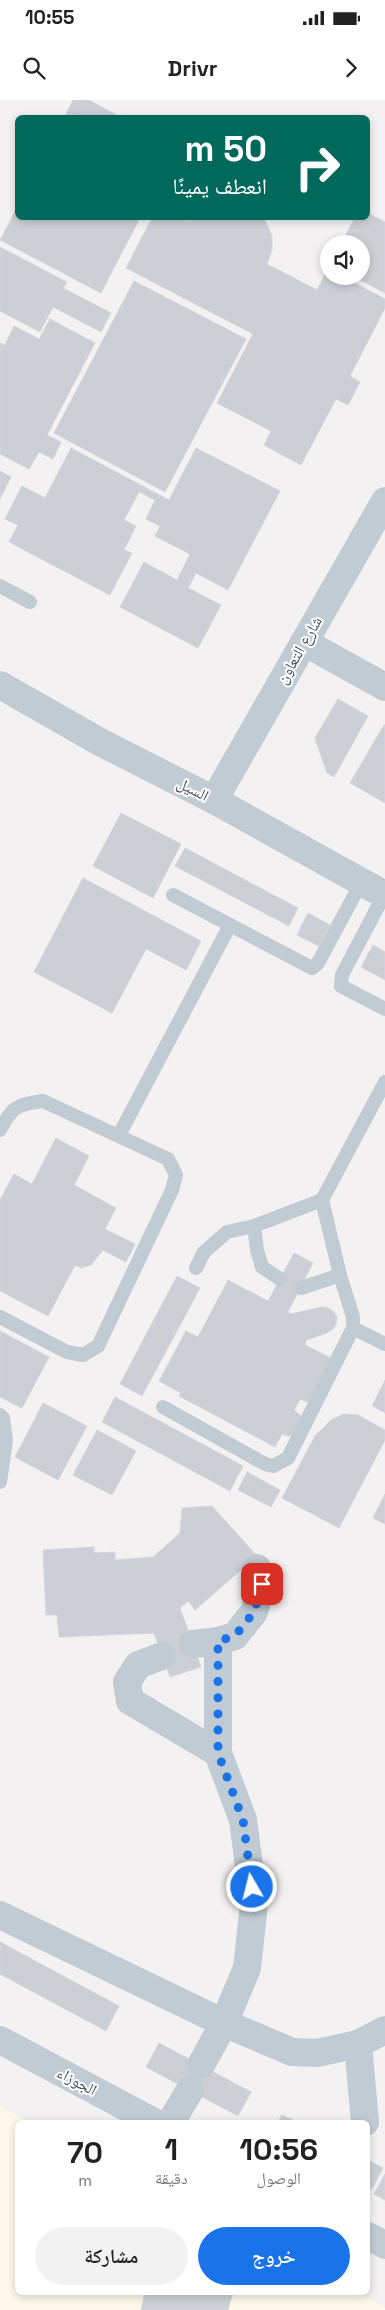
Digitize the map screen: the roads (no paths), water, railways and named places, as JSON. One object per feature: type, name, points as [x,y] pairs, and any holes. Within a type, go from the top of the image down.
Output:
[{"type":"street","name":"شارع التعاون","points":[[214,800],[385,500]]},
{"type":"street","points":[[304,642],[385,687]]},
{"type":"street","name":"السيل","points":[[0,685],[100,742],[214,800],[377,891]]},
{"type":"street","points":[[202,2065],[224,2023],[247,1968],[254,1904],[243,1820],[218,1753],[205,1642],[235,1636],[254,1612],[262,1584],[257,1568]]},
{"type":"street","points":[[162,1656],[138,1665],[127,1682],[130,1701],[218,1753]]},
{"type":"street","points":[[0,1915],[224,2023],[292,2052],[317,2053],[358,2044],[385,2030]]},
{"type":"street","name":"الجوزاء","points":[[0,2040],[150,2120]]},
{"type":"street","points":[[358,2044],[365,2120]]},
{"type":"street","points":[[172,2120],[190,2090]]},
{"type":"street","points":[[370,2237],[385,2245]]},
{"type":"lane","points":[[0,586],[30,602]]},
{"type":"lane","points":[[172,895],[312,968],[377,891]]},
{"type":"lane","points":[[377,891],[342,975],[341,986],[385,1009]]},
{"type":"lane","points":[[119,1135],[230,925]]},
{"type":"lane","points":[[196,1268],[204,1252],[227,1232],[254,1226],[322,1200],[385,1082]]},
{"type":"lane","points":[[0,1130],[8,1115],[23,1103],[43,1101],[119,1135],[168,1160],[176,1175],[172,1190],[98,1346],[83,1355],[67,1352],[0,1317]]},
{"type":"lane","points":[[164,1407],[265,1464],[273,1466],[288,1458],[354,1328],[353,1317],[340,1275],[322,1200]]},
{"type":"lane","points":[[254,1226],[257,1250],[262,1267],[280,1279]]},
{"type":"lane","points":[[301,1288],[340,1275]]},
{"type":"lane","points":[[354,1328],[385,1344]]},
{"type":"lane","points":[[0,1415],[6,1440],[0,1482]]}]
